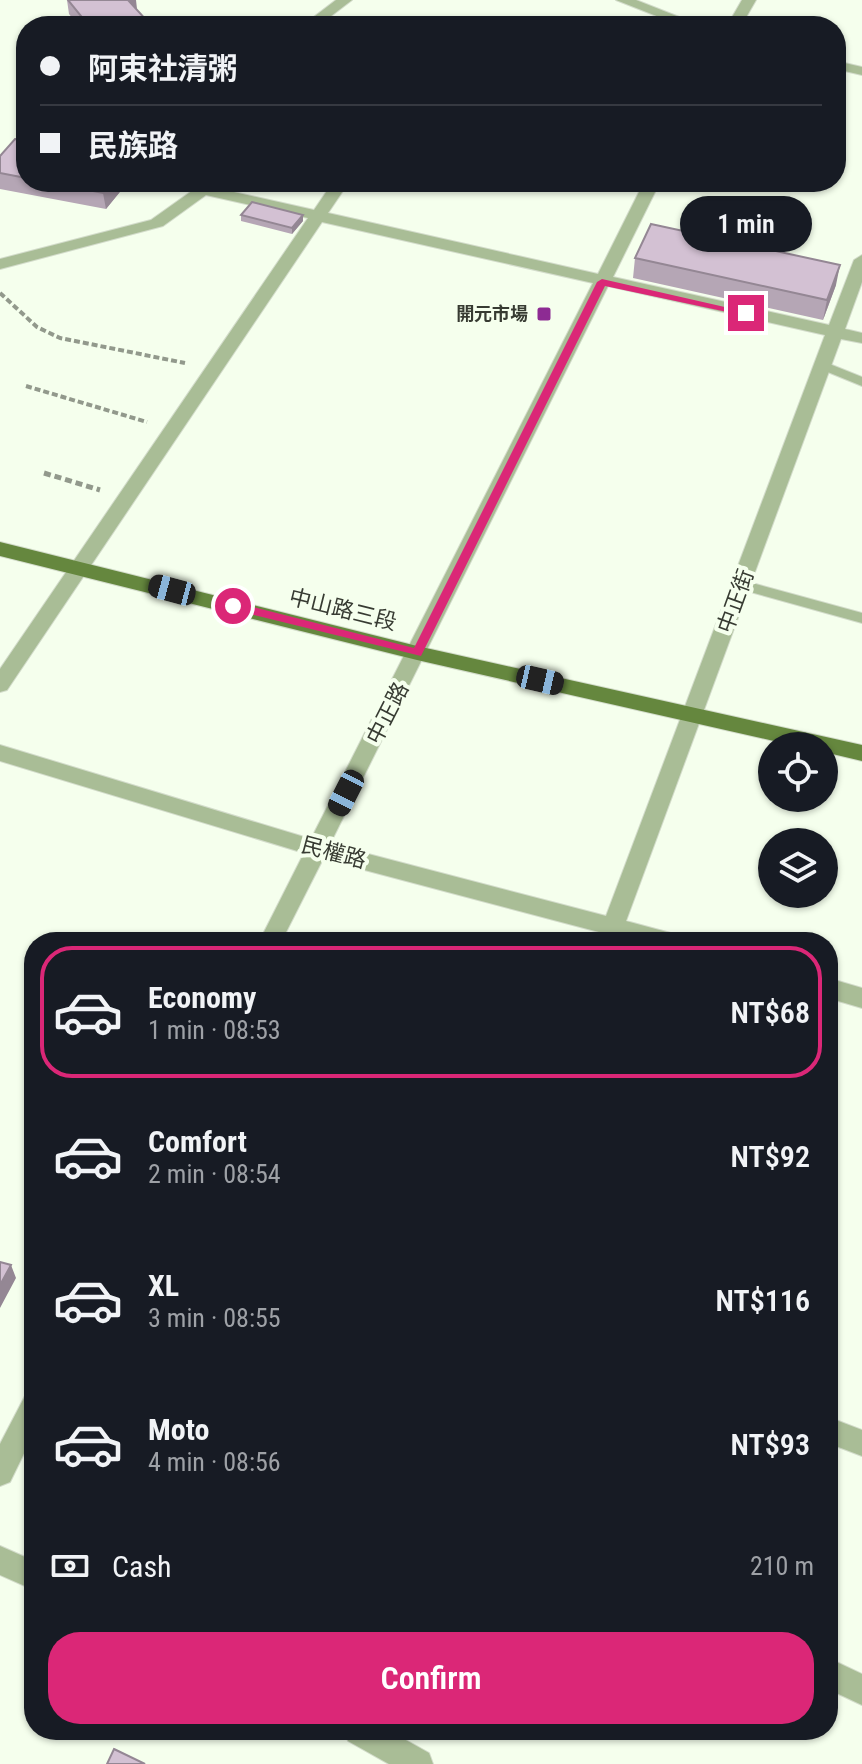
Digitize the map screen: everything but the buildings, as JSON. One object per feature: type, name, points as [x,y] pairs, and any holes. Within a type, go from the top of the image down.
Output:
[{"type":"main road","name":"中山路三段","points":[[0,549],[417,653],[862,753]]},
{"type":"street","points":[[323,16],[345,0]]},
{"type":"street","points":[[623,0],[667,16]]},
{"type":"street","points":[[0,264],[157,223],[196,192]]},
{"type":"street","points":[[229,192],[602,282],[862,338]]},
{"type":"street","points":[[0,685],[334,192]]},
{"type":"street","name":"中正路","points":[[275,932],[647,192]]},
{"type":"street","name":"中正街","points":[[611,932],[862,260]]},
{"type":"street","name":"民權路","points":[[0,753],[603,932]]},
{"type":"street","points":[[838,991],[862,998]]},
{"type":"street","points":[[3,1460],[24,1423]]},
{"type":"street","points":[[838,1434],[862,1443]]},
{"type":"street","points":[[0,1560],[24,1571]]},
{"type":"street","points":[[838,1678],[862,1690]]},
{"type":"street","points":[[376,1740],[418,1764]]},
{"type":"lane","points":[[822,365],[862,382]]},
{"type":"lane","points":[[741,585],[862,618]]},
{"type":"path","points":[[0,293],[37,327],[60,338],[215,369]]},
{"type":"path","points":[[26,386],[173,430]]},
{"type":"path","points":[[44,473],[127,498]]},
{"type":"place","name":"開元市場","points":[[544,314]]},
{"type":"route","points":[[233,606],[417,653],[602,282],[746,313]]}]
